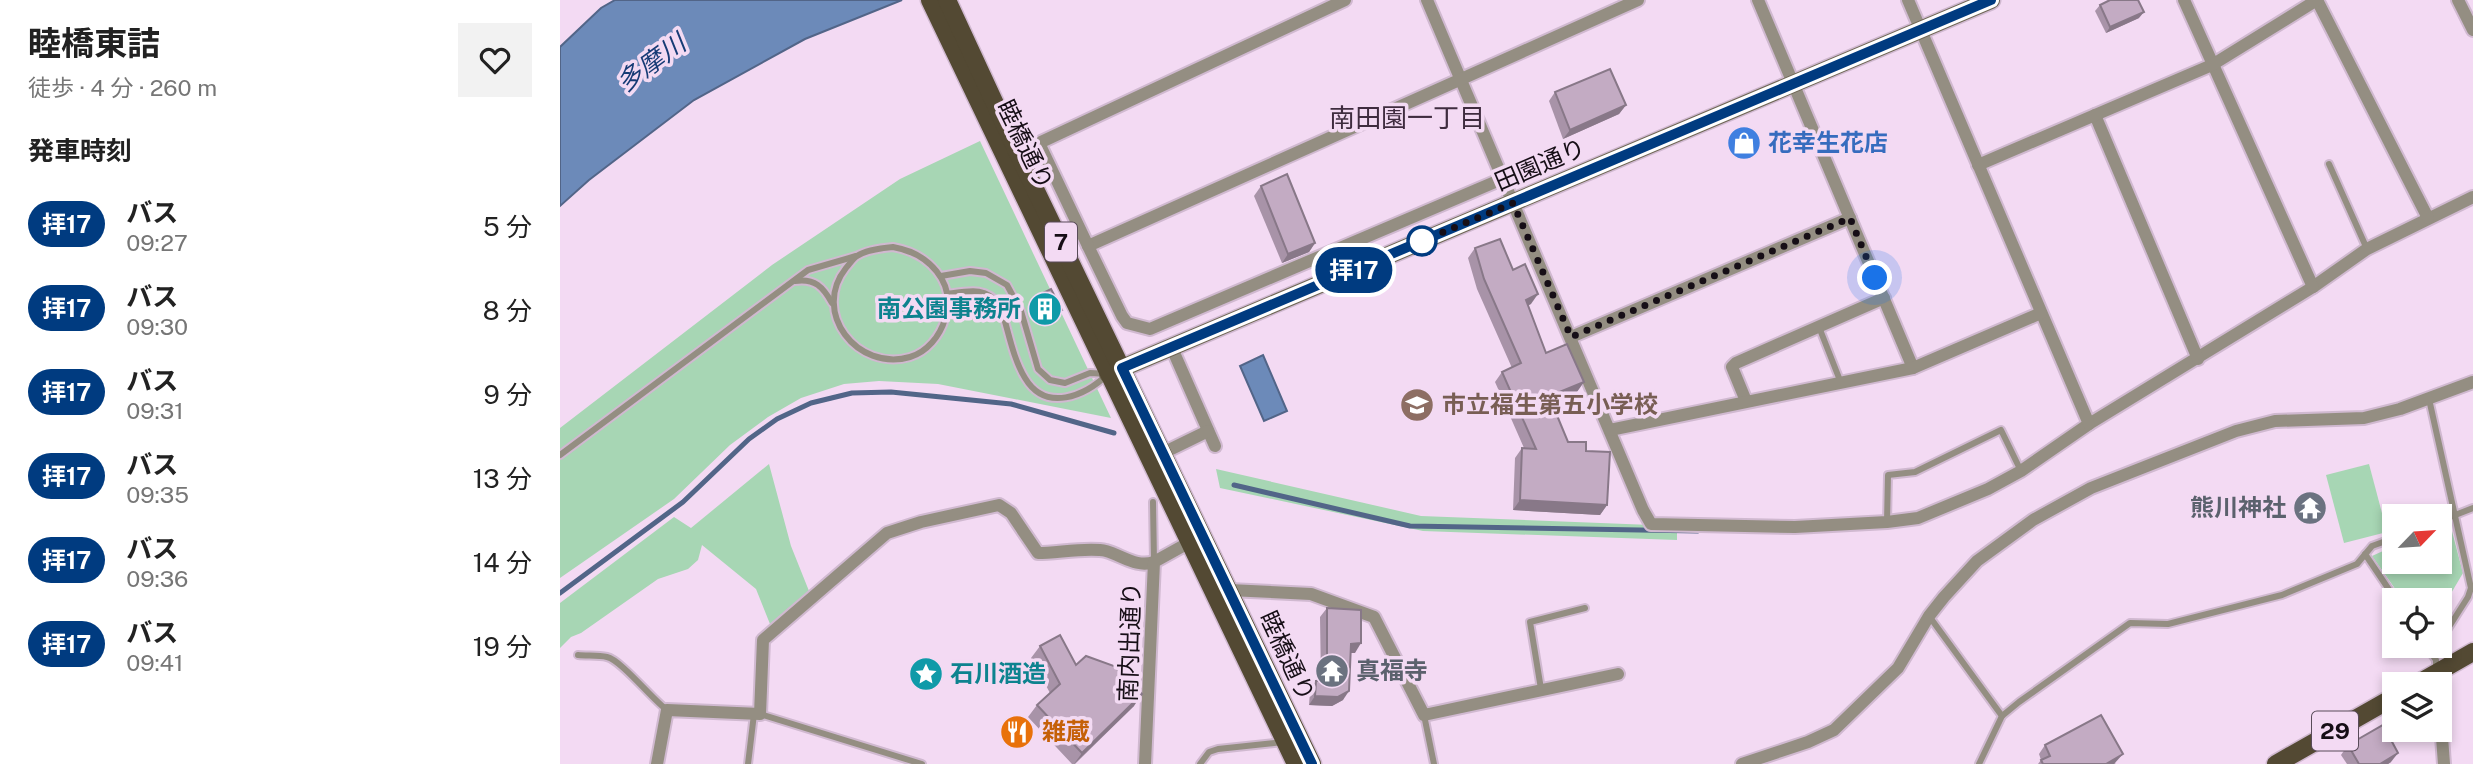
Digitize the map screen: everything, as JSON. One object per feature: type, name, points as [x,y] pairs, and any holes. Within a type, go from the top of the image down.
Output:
[{"type":"main road","name":"睦橋通り","points":[[930,0],[994,119],[1115,371],[1190,542],[1296,764]]},
{"type":"main road","name":"睦橋通り","points":[[947,0],[994,119]]},
{"type":"main road","name":"睦橋通り","points":[[1115,371],[1163,453],[1312,764]]},
{"type":"main road","points":[[2439,672],[2473,652]]},
{"type":"main road","name":"29","points":[[2276,764],[2382,704]]},
{"type":"street","points":[[1345,0],[1039,143],[1127,323],[1150,329],[1502,178]]},
{"type":"street","points":[[1427,0],[1651,524],[1795,527],[1918,518],[1988,489],[2021,471],[2089,425],[2313,287],[2367,249],[2473,197]]},
{"type":"street","points":[[1088,246],[1638,0]]},
{"type":"street","points":[[1758,0],[1913,368]]},
{"type":"street","points":[[1908,0],[2089,425]]},
{"type":"street","name":"田園通り","points":[[1115,371],[1991,0]]},
{"type":"street","points":[[2183,0],[2313,287]]},
{"type":"street","points":[[1978,165],[2212,65],[2317,0],[2428,218]]},
{"type":"street","points":[[2458,0],[2473,30]]},
{"type":"street","points":[[2095,115],[2198,359]]},
{"type":"street","points":[[1571,337],[1850,218]]},
{"type":"street","points":[[1746,401],[1732,367],[1736,362],[1884,299]]},
{"type":"street","points":[[1610,430],[1913,368],[2041,313]]},
{"type":"street","points":[[1171,346],[1215,446]]},
{"type":"street","points":[[1742,764],[1808,742],[1834,730],[1898,668],[1929,616],[1978,561],[2033,520],[2091,488],[2236,430],[2275,421],[2364,418],[2429,399],[2473,382]]},
{"type":"street","points":[[1163,453],[1208,431]]},
{"type":"street","points":[[657,764],[667,710],[757,713],[763,640],[887,533],[921,522],[999,505],[1011,513],[1038,553],[1104,551],[1137,564],[1154,562]]},
{"type":"street","name":"南内出通り","points":[[1144,764],[1154,562],[1190,542]]},
{"type":"street","points":[[1229,590],[1311,594],[1374,618],[1424,715],[1618,674]]},
{"type":"street","points":[[2442,742],[2444,764]]},
{"type":"lane","points":[[2329,164],[2367,249]]},
{"type":"lane","points":[[560,455],[790,283],[808,270],[883,248],[903,248],[922,256],[941,276],[947,294],[946,317],[932,342],[915,355],[897,360],[869,356],[854,345],[839,324],[825,290],[813,281],[790,283]]},
{"type":"lane","points":[[833,305],[843,273],[856,256]]},
{"type":"lane","points":[[941,276],[970,271],[986,273],[1007,285],[1021,311],[1038,369],[1050,380],[1065,383],[1090,373],[1115,371]]},
{"type":"lane","points":[[947,294],[978,290],[996,300],[1024,377],[1041,393],[1059,399],[1072,398],[1096,386],[1115,371]]},
{"type":"lane","points":[[1819,326],[1841,383]]},
{"type":"lane","points":[[2429,399],[2471,588],[2452,622]]},
{"type":"lane","points":[[1886,522],[1888,475],[1915,472],[2001,430],[2021,471]]},
{"type":"lane","points":[[1153,502],[1154,562]]},
{"type":"lane","points":[[2452,516],[2473,508]]},
{"type":"lane","points":[[1979,764],[2002,716],[2130,624],[2168,624],[2282,595],[2357,564],[2372,546],[2382,542]]},
{"type":"lane","points":[[2365,554],[2388,588]]},
{"type":"lane","points":[[1541,691],[1530,622],[1584,608]]},
{"type":"lane","points":[[1929,616],[2002,716]]},
{"type":"lane","points":[[578,655],[609,657],[667,710]]},
{"type":"lane","points":[[748,764],[757,713],[922,764]]},
{"type":"lane","points":[[1424,715],[1434,764]]},
{"type":"lane","points":[[1199,764],[1209,752],[1218,749],[1285,742]]},
{"type":"green space","points":[[980,141],[1111,418],[938,384],[879,381],[844,384],[801,398],[768,417],[730,445],[674,499],[560,578],[560,428],[772,265],[900,179]]},
{"type":"green space","points":[[769,464],[791,546],[809,591],[770,624],[756,589],[702,545],[698,560],[688,569],[658,579],[581,633],[571,637],[560,648],[560,603],[674,517],[691,528]]},
{"type":"green space","points":[[2369,464],[2382,513],[2382,533],[2344,543],[2326,475]]},
{"type":"green space","points":[[1216,469],[1421,516],[1677,526],[1677,540],[1423,531],[1220,488]]},
{"type":"green space","points":[[2452,531],[2463,573],[2452,592],[2452,588],[2395,588],[2385,574],[2452,574]]},
{"type":"green space","points":[[2382,551],[2382,570],[2372,556]]},
{"type":"water","name":"多摩川","points":[[615,0],[902,0],[805,39],[694,100],[589,180],[560,206],[560,47],[601,8]]},
{"type":"water","points":[[1263,355],[1287,411],[1264,421],[1240,366]]},
{"type":"building","points":[[2110,0],[2138,0],[2144,12],[2110,27],[2100,5]]},
{"type":"building","points":[[1610,69],[1626,105],[1570,130],[1555,92]]},
{"type":"building","points":[[1287,174],[1315,243],[1288,254],[1261,186]]},
{"type":"building","points":[[1500,239],[1513,270],[1525,264],[1538,294],[1526,300],[1546,353],[1567,344],[1584,382],[1552,395],[1554,400],[1551,401],[1568,442],[1586,442],[1586,451],[1610,452],[1607,505],[1520,500],[1522,448],[1536,449],[1502,372],[1521,363],[1484,279],[1475,248]]},
{"type":"building","points":[[1051,289],[1062,310],[1048,317],[1037,296]]},
{"type":"building","name":"真福寺","points":[[1327,608],[1361,610],[1361,643],[1351,644],[1349,691],[1338,697],[1315,696],[1316,681],[1327,680]]},
{"type":"building","points":[[1060,635],[1076,665],[1086,656],[1114,666],[1142,694],[1082,753],[1037,705],[1060,684],[1040,646]]},
{"type":"building","points":[[2101,715],[2123,754],[2106,764],[2043,764],[2041,760],[2050,756],[2045,745]]},
{"type":"building","points":[[2382,726],[2382,742],[2392,742],[2398,753],[2380,764],[2359,764],[2348,745]]},
{"type":"waterway","points":[[560,593],[683,502],[749,439],[777,419],[811,403],[852,393],[891,392],[1011,404],[1114,433]]},
{"type":"waterway","points":[[1234,485],[1410,526],[1698,531]]},
{"type":"bus line","name":"拝17","points":[[1312,764],[1122,368],[1991,0]]},
{"type":"place","name":"花幸生花店","points":[[1744,143]]},
{"type":"place","name":"南公園事務所","points":[[1045,309]]},
{"type":"place","name":"市立福生第五小学校","points":[[1417,405]]},
{"type":"place","name":"熊川神社","points":[[2310,508]]},
{"type":"place","name":"真福寺","points":[[1332,671]]},
{"type":"place","name":"石川酒造","points":[[926,674]]},
{"type":"place","name":"雑蔵","points":[[1017,732]]},
{"type":"district","name":"南田園一丁目","points":[[1407,118]]},
{"type":"route","points":[[1422,241],[1415,244],[1513,203],[1571,337],[1850,218],[1875,278]]}]
